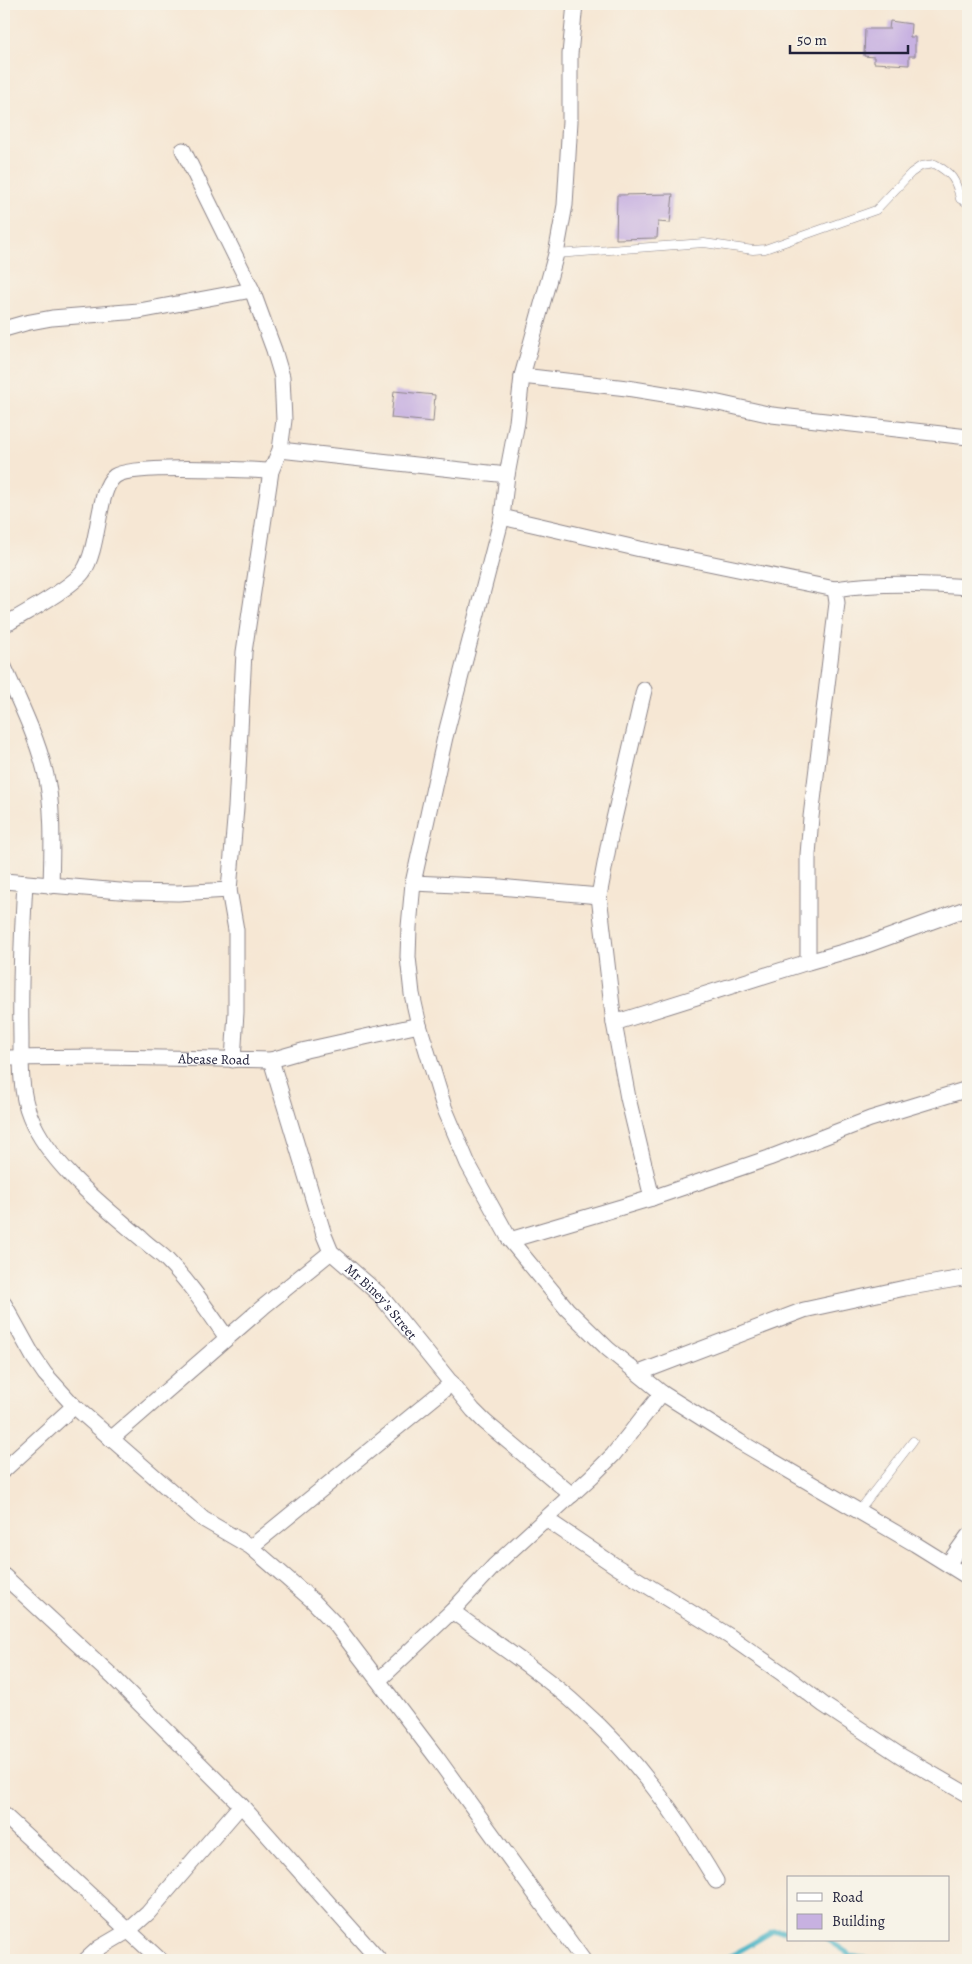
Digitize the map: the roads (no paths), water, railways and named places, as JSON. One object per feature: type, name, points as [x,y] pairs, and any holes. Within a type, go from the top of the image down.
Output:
[{"type":"street","points":[[575,4],[570,54],[570,121],[565,204],[556,254],[522,376],[517,422],[507,475],[502,517],[449,718],[413,883],[408,957],[412,994],[419,1024],[455,1134],[468,1164],[510,1240],[568,1309],[608,1349],[662,1393],[968,1577]]},
{"type":"street","points":[[183,150],[252,290],[282,377],[284,420],[280,450],[271,471],[244,652],[236,808],[229,890],[236,930],[236,1012],[233,1060]]},
{"type":"street","points":[[4,329],[52,318],[139,311],[252,290]]},
{"type":"street","points":[[522,376],[627,388],[714,402],[772,415],[968,437]]},
{"type":"street","points":[[280,450],[507,475]]},
{"type":"street","points":[[4,624],[66,588],[82,572],[95,544],[105,489],[118,474],[178,469],[271,471]]},
{"type":"street","points":[[502,517],[649,551],[835,589],[865,584],[968,587]]},
{"type":"street","points":[[808,962],[808,855],[811,817],[838,603],[835,589]]},
{"type":"street","points":[[4,667],[30,726],[46,772],[52,844],[51,886]]},
{"type":"street","points":[[644,690],[611,832],[599,896],[614,1023],[628,1098],[652,1198]]},
{"type":"street","points":[[4,881],[51,886],[178,893],[229,890]]},
{"type":"street","points":[[26,883],[20,1001],[21,1057],[25,1100],[30,1116],[46,1145],[64,1166],[94,1197],[166,1259],[184,1278],[227,1338]]},
{"type":"street","points":[[413,883],[500,887],[599,896]]},
{"type":"street","points":[[614,1023],[864,946],[968,908]]},
{"type":"street","name":"Abease Road","points":[[4,1058],[271,1060],[419,1024]]},
{"type":"street","name":"Mr Biney’s Street","points":[[271,1060],[331,1252],[379,1294],[485,1422],[572,1495]]},
{"type":"street","points":[[510,1240],[652,1198],[769,1158],[870,1119],[968,1089]]},
{"type":"street","points":[[111,1439],[227,1338],[331,1252]]},
{"type":"street","points":[[638,1373],[804,1310],[905,1288],[968,1278]]},
{"type":"street","points":[[4,1304],[41,1369],[74,1406],[203,1519],[251,1547],[318,1606],[336,1625],[379,1680],[583,1960]]},
{"type":"street","points":[[251,1547],[452,1383]]},
{"type":"street","points":[[379,1680],[452,1612],[494,1566],[572,1495],[613,1454],[662,1393]]},
{"type":"street","points":[[4,1470],[74,1406]]},
{"type":"street","points":[[546,1519],[617,1567],[729,1636],[824,1705],[901,1756],[968,1795]]},
{"type":"street","points":[[948,1564],[968,1536]]},
{"type":"street","points":[[4,1576],[113,1677],[241,1805],[379,1960]]},
{"type":"street","points":[[452,1612],[580,1707],[618,1744],[657,1790],[691,1838],[716,1881]]},
{"type":"street","points":[[86,1960],[99,1948],[128,1931],[148,1913],[241,1805]]},
{"type":"street","points":[[4,1815],[160,1960]]},
{"type":"lane","points":[[556,254],[704,243],[753,250],[765,249],[876,210],[911,174],[922,166],[935,164],[951,173],[958,188],[960,199],[968,203]]},
{"type":"lane","points":[[858,1512],[913,1441]]},
{"type":"waterway","points":[[724,1960],[773,1931],[787,1931]]},
{"type":"waterway","points":[[831,1942],[851,1955],[877,1960]]}]
